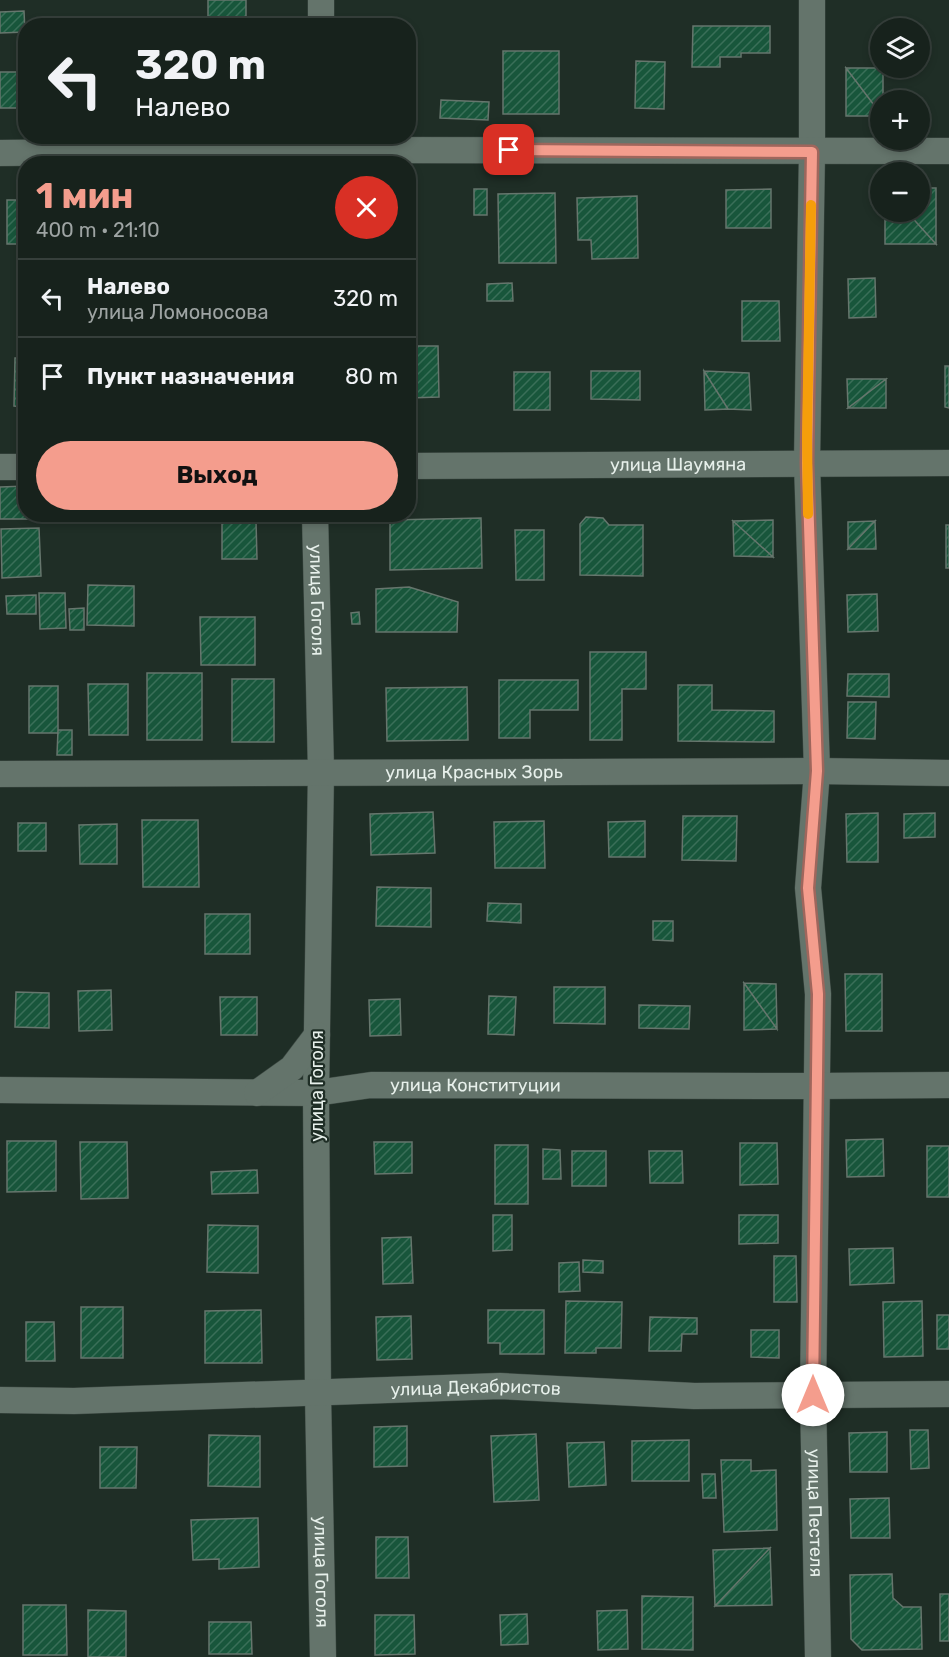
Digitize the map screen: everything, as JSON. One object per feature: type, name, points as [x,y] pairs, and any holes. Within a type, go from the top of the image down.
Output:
[{"type":"street","points":[[321,0],[321,18]]},
{"type":"street","name":"улица Пестеля","points":[[812,0],[807,463],[817,771],[808,888],[818,994],[813,1395],[818,1657]]},
{"type":"street","points":[[0,153],[322,150],[949,152]]},
{"type":"street","name":"улица Шаумяна","points":[[416,466],[949,463]]},
{"type":"street","points":[[0,467],[18,467]]},
{"type":"street","name":"улица Гоголя","points":[[315,522],[321,771],[316,1093],[323,1657]]},
{"type":"street","name":"улица Красных Зорь","points":[[0,774],[321,771],[949,773]]},
{"type":"street","points":[[257,1093],[292,1068],[317,1035]]},
{"type":"street","name":"улица Конституции","points":[[0,1090],[316,1093],[370,1085],[949,1084]]},
{"type":"street","name":"улица Декабристов","points":[[0,1400],[74,1401],[500,1386],[694,1396],[949,1394]]},
{"type":"building","points":[[208,0],[246,0],[246,18],[208,18]]},
{"type":"building","points":[[24,11],[24,18],[18,18],[18,32],[0,33],[0,12]]},
{"type":"building","points":[[693,26],[770,26],[770,53],[741,53],[741,57],[720,57],[720,67],[692,67]]},
{"type":"building","points":[[503,51],[559,51],[559,114],[503,114]]},
{"type":"building","points":[[636,61],[665,62],[664,109],[635,108]]},
{"type":"building","points":[[846,68],[870,68],[870,78],[883,78],[883,90],[870,90],[870,100]]},
{"type":"building","points":[[846,68],[870,100],[870,116],[846,116]]},
{"type":"building","points":[[0,72],[18,72],[18,108],[0,108]]},
{"type":"building","points":[[441,100],[489,102],[488,120],[440,118]]},
{"type":"building","points":[[930,188],[936,188],[936,244],[916,222],[930,222]]},
{"type":"building","points":[[474,189],[487,189],[487,215],[474,215]]},
{"type":"building","points":[[771,189],[771,228],[726,228],[726,190]]},
{"type":"building","points":[[555,193],[556,263],[499,263],[498,194]]},
{"type":"building","points":[[637,196],[638,258],[592,259],[591,240],[578,240],[577,198]]},
{"type":"building","points":[[7,200],[18,200],[18,244],[7,244]]},
{"type":"building","points":[[885,222],[916,222],[936,244],[885,244]]},
{"type":"building","points":[[875,278],[876,317],[849,318],[848,279]]},
{"type":"building","points":[[512,283],[513,301],[487,301],[487,284]]},
{"type":"building","points":[[742,301],[779,301],[780,341],[742,341]]},
{"type":"building","points":[[416,346],[438,346],[439,397],[416,398]]},
{"type":"building","points":[[15,358],[18,358],[18,406],[14,406]]},
{"type":"building","points":[[945,366],[949,366],[949,408],[945,407]]},
{"type":"building","points":[[591,371],[640,371],[640,400],[591,399]]},
{"type":"building","points":[[704,371],[728,409],[705,410]]},
{"type":"building","points":[[704,371],[749,373],[751,410],[728,409]]},
{"type":"building","points":[[514,372],[550,372],[550,410],[514,410]]},
{"type":"building","points":[[847,379],[886,379],[848,408]]},
{"type":"building","points":[[886,379],[886,408],[848,408]]},
{"type":"building","points":[[18,486],[18,519],[0,519],[0,487]]},
{"type":"building","points":[[586,517],[603,518],[609,525],[643,525],[643,576],[580,575],[580,524]]},
{"type":"building","points":[[481,518],[482,568],[390,570],[390,522],[416,522],[416,519]]},
{"type":"building","points":[[773,520],[773,557],[733,521]]},
{"type":"building","points":[[733,521],[773,557],[734,556]]},
{"type":"building","points":[[875,521],[876,549],[848,549]]},
{"type":"building","points":[[875,521],[848,549],[848,522]]},
{"type":"building","points":[[222,522],[256,522],[257,559],[222,559]]},
{"type":"building","points":[[946,525],[949,525],[949,568],[946,568]]},
{"type":"building","points":[[39,528],[41,576],[2,578],[1,529]]},
{"type":"building","points":[[515,530],[544,530],[544,580],[516,580]]},
{"type":"building","points":[[88,585],[134,586],[134,626],[87,625]]},
{"type":"building","points":[[409,587],[458,602],[457,632],[376,632],[376,589]]},
{"type":"building","points":[[39,593],[65,593],[66,628],[40,629]]},
{"type":"building","points":[[877,594],[878,631],[848,632],[847,595]]},
{"type":"building","points":[[36,595],[36,614],[7,614],[6,596]]},
{"type":"building","points":[[84,608],[84,630],[70,630],[69,609]]},
{"type":"building","points":[[359,612],[360,624],[352,624],[351,613]]},
{"type":"building","points":[[200,617],[255,617],[255,665],[201,665]]},
{"type":"building","points":[[590,652],[646,652],[646,689],[622,689],[622,740],[590,740]]},
{"type":"building","points":[[147,673],[202,673],[202,740],[147,740]]},
{"type":"building","points":[[848,674],[889,674],[889,697],[847,696]]},
{"type":"building","points":[[232,679],[274,679],[274,742],[232,742]]},
{"type":"building","points":[[499,680],[578,680],[578,710],[530,710],[530,738],[499,738]]},
{"type":"building","points":[[88,684],[128,684],[128,735],[89,735]]},
{"type":"building","points":[[678,685],[712,685],[712,710],[774,711],[774,742],[678,741]]},
{"type":"building","points":[[29,686],[58,686],[58,733],[29,733]]},
{"type":"building","points":[[467,687],[468,740],[387,741],[386,688]]},
{"type":"building","points":[[848,702],[876,702],[875,739],[847,738]]},
{"type":"building","points":[[58,730],[72,730],[72,755],[57,755]]},
{"type":"building","points":[[433,812],[435,853],[371,855],[370,814]]},
{"type":"building","points":[[878,813],[878,862],[847,862],[846,814]]},
{"type":"building","points":[[935,813],[935,837],[904,838],[904,814]]},
{"type":"building","points":[[683,816],[737,816],[736,861],[682,860]]},
{"type":"building","points":[[142,820],[198,820],[199,887],[143,887]]},
{"type":"building","points":[[544,821],[545,868],[495,868],[494,822]]},
{"type":"building","points":[[645,821],[645,857],[609,857],[608,822]]},
{"type":"building","points":[[18,823],[46,823],[46,851],[18,851]]},
{"type":"building","points":[[117,824],[117,864],[80,864],[79,825]]},
{"type":"building","points":[[377,887],[431,888],[431,927],[376,926]]},
{"type":"building","points":[[488,903],[521,904],[521,923],[487,921]]},
{"type":"building","points":[[205,914],[250,914],[250,954],[205,954]]},
{"type":"building","points":[[653,921],[673,921],[673,941],[653,940]]},
{"type":"building","points":[[845,974],[882,974],[882,1031],[846,1031]]},
{"type":"building","points":[[744,983],[777,1029],[744,1030]]},
{"type":"building","points":[[744,983],[776,984],[777,1029]]},
{"type":"building","points":[[554,987],[605,987],[605,1024],[554,1023]]},
{"type":"building","points":[[111,990],[112,1030],[79,1031],[78,991]]},
{"type":"building","points":[[16,992],[49,993],[49,1028],[15,1027]]},
{"type":"building","points":[[489,996],[516,997],[514,1035],[488,1034]]},
{"type":"building","points":[[220,997],[257,997],[257,1035],[221,1035]]},
{"type":"building","points":[[400,999],[401,1035],[370,1036],[369,1000]]},
{"type":"building","points":[[639,1005],[690,1006],[689,1029],[639,1028]]},
{"type":"building","points":[[883,1139],[884,1176],[847,1177],[846,1140]]},
{"type":"building","points":[[7,1141],[56,1141],[56,1191],[7,1192]]},
{"type":"building","points":[[80,1142],[127,1142],[128,1198],[81,1199]]},
{"type":"building","points":[[374,1142],[412,1142],[412,1173],[375,1174]]},
{"type":"building","points":[[740,1143],[777,1143],[778,1184],[740,1185]]},
{"type":"building","points":[[495,1145],[528,1145],[528,1204],[495,1204]]},
{"type":"building","points":[[927,1146],[949,1146],[949,1197],[927,1197]]},
{"type":"building","points":[[543,1149],[560,1150],[561,1179],[543,1179]]},
{"type":"building","points":[[572,1151],[606,1151],[606,1186],[572,1186]]},
{"type":"building","points":[[649,1151],[682,1151],[683,1183],[650,1183]]},
{"type":"building","points":[[257,1170],[258,1193],[212,1194],[211,1172]]},
{"type":"building","points":[[493,1215],[512,1215],[512,1250],[493,1251]]},
{"type":"building","points":[[739,1215],[778,1215],[778,1243],[739,1244]]},
{"type":"building","points":[[208,1225],[258,1226],[258,1273],[207,1272]]},
{"type":"building","points":[[411,1237],[413,1283],[383,1284],[382,1238]]},
{"type":"building","points":[[893,1248],[894,1283],[850,1285],[849,1249]]},
{"type":"building","points":[[774,1256],[796,1256],[797,1302],[774,1302]]},
{"type":"building","points":[[583,1260],[603,1261],[603,1273],[583,1272]]},
{"type":"building","points":[[579,1262],[580,1291],[559,1292],[559,1263]]},
{"type":"building","points":[[566,1301],[622,1302],[621,1348],[596,1348],[596,1353],[565,1353]]},
{"type":"building","points":[[922,1301],[923,1356],[884,1357],[883,1302]]},
{"type":"building","points":[[81,1307],[123,1307],[123,1358],[81,1358]]},
{"type":"building","points":[[261,1310],[262,1363],[205,1363],[205,1311]]},
{"type":"building","points":[[488,1310],[544,1310],[544,1354],[500,1354],[500,1343],[488,1343]]},
{"type":"building","points":[[937,1315],[949,1315],[949,1349],[937,1349]]},
{"type":"building","points":[[411,1316],[412,1359],[377,1360],[376,1317]]},
{"type":"building","points":[[650,1317],[697,1318],[697,1334],[682,1334],[681,1351],[649,1351]]},
{"type":"building","points":[[26,1322],[54,1322],[55,1361],[26,1361]]},
{"type":"building","points":[[751,1330],[779,1330],[779,1358],[751,1357]]},
{"type":"building","points":[[407,1426],[407,1466],[374,1467],[374,1427]]},
{"type":"building","points":[[910,1430],[928,1430],[929,1468],[911,1469]]},
{"type":"building","points":[[887,1432],[887,1472],[850,1472],[849,1433]]},
{"type":"building","points":[[536,1434],[539,1500],[494,1502],[491,1436]]},
{"type":"building","points":[[209,1435],[260,1436],[260,1487],[208,1486]]},
{"type":"building","points":[[689,1440],[689,1481],[632,1481],[632,1441]]},
{"type":"building","points":[[604,1442],[606,1485],[569,1487],[567,1443]]},
{"type":"building","points":[[100,1447],[137,1447],[136,1488],[100,1488]]},
{"type":"building","points":[[721,1460],[751,1460],[751,1471],[776,1470],[777,1530],[724,1532]]},
{"type":"building","points":[[702,1474],[715,1474],[716,1498],[703,1498]]},
{"type":"building","points":[[889,1498],[890,1538],[851,1538],[850,1499]]},
{"type":"building","points":[[258,1518],[259,1567],[219,1569],[219,1559],[193,1560],[191,1520]]},
{"type":"building","points":[[376,1537],[408,1537],[409,1578],[376,1578]]},
{"type":"building","points":[[770,1548],[715,1606],[713,1550]]},
{"type":"building","points":[[770,1548],[772,1605],[715,1606]]},
{"type":"building","points":[[892,1574],[893,1598],[903,1607],[921,1607],[922,1649],[862,1650],[851,1639],[850,1575]]},
{"type":"building","points":[[940,1594],[949,1594],[949,1641],[940,1641]]},
{"type":"building","points":[[642,1596],[693,1597],[693,1650],[642,1649]]},
{"type":"building","points":[[23,1605],[66,1605],[67,1655],[23,1655]]},
{"type":"building","points":[[88,1610],[126,1611],[126,1657],[88,1657]]},
{"type":"building","points":[[627,1610],[628,1649],[598,1650],[597,1611]]},
{"type":"building","points":[[527,1614],[528,1644],[501,1645],[500,1615]]},
{"type":"building","points":[[375,1615],[414,1615],[415,1654],[375,1655]]},
{"type":"building","points":[[209,1622],[251,1622],[252,1654],[209,1654]]},
{"type":"slow traffic","points":[[808,514],[811,205]]},
{"type":"route","points":[[509,150],[812,152],[807,489],[817,771],[808,888],[818,994],[813,1395]]}]
